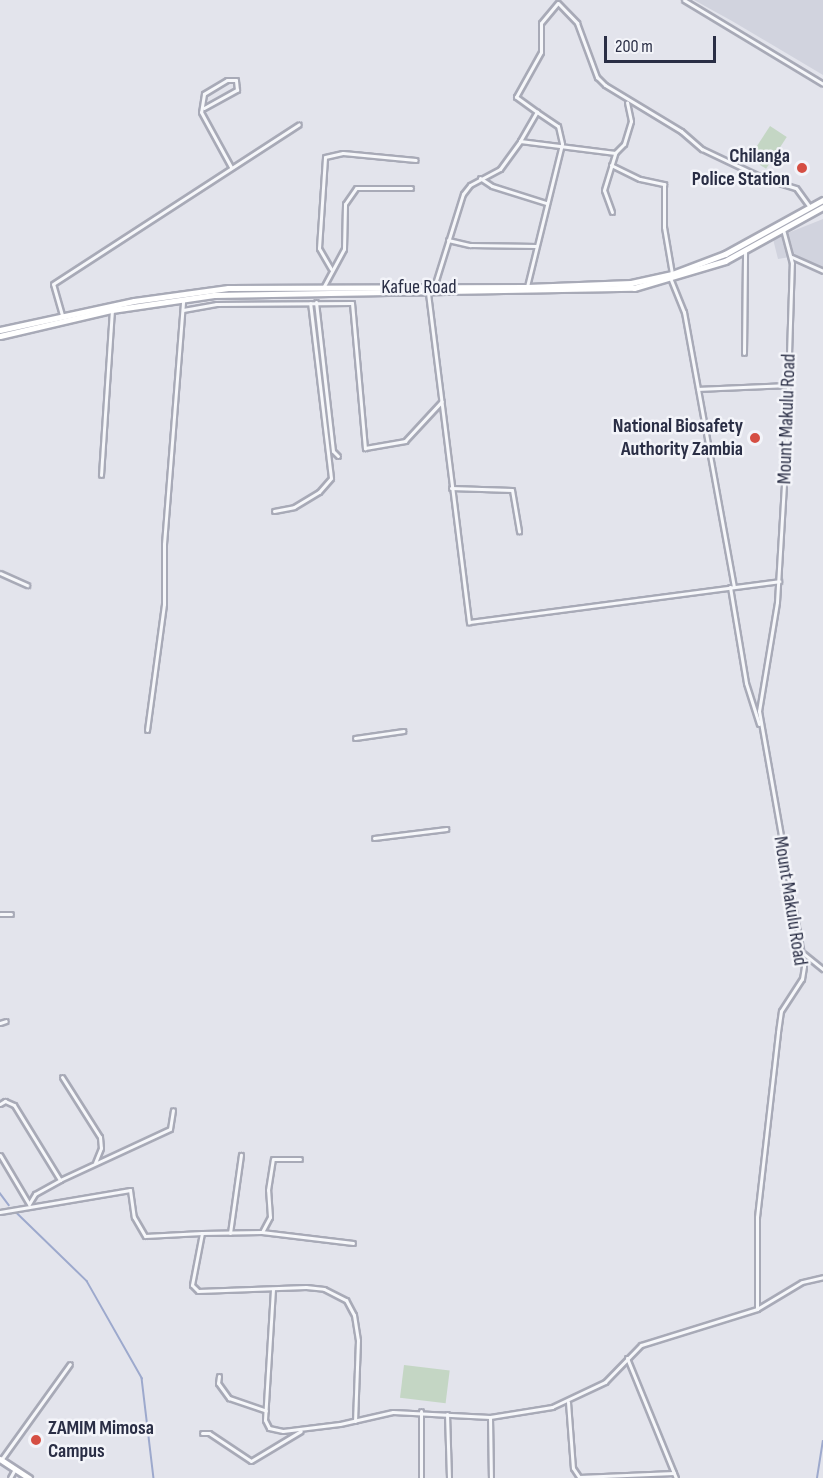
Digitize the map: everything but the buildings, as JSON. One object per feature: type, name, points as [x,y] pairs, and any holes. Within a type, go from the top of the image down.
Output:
[{"type":"highway","name":"Kafue Road","points":[[0,330],[62,315],[197,291],[324,286],[527,287],[616,284],[672,277],[725,254],[823,200]]},
{"type":"highway","name":"Kafue Road","points":[[0,336],[112,310],[183,298],[254,292],[602,291],[672,277],[746,251],[823,207]]},
{"type":"street","points":[[684,0],[823,84]]},
{"type":"street","points":[[527,287],[562,144],[558,126],[517,99],[516,94],[541,52],[541,23],[559,1],[580,27],[597,77],[626,101],[681,131],[702,149],[763,178],[790,184],[810,207]]},
{"type":"street","points":[[204,108],[237,90],[236,80],[226,80],[204,94],[202,119],[231,167]]},
{"type":"street","points":[[612,212],[604,192],[615,153],[624,144],[631,121],[626,101]]},
{"type":"street","points":[[434,287],[463,194],[480,178],[500,169],[537,112]]},
{"type":"street","points":[[62,315],[53,284],[299,124]]},
{"type":"street","points":[[520,141],[562,144],[615,153]]},
{"type":"street","points":[[331,269],[319,248],[325,157],[343,153],[416,160]]},
{"type":"street","points":[[611,165],[640,179],[664,184],[664,227],[672,277],[684,312],[734,586]]},
{"type":"street","points":[[480,178],[492,186],[546,202]]},
{"type":"street","points":[[324,286],[331,269],[344,249],[345,204],[356,188],[411,188]]},
{"type":"street","name":"Mount Makulu Road","points":[[757,1309],[757,1217],[777,1032],[783,1006],[802,979],[802,952],[760,728],[760,701],[779,581],[792,257],[783,230]]},
{"type":"street","points":[[448,240],[470,245],[536,246]]},
{"type":"street","points":[[744,353],[746,251]]},
{"type":"street","points":[[792,257],[823,271]]},
{"type":"street","points":[[254,292],[254,304]]},
{"type":"street","points":[[274,512],[294,507],[319,492],[330,478],[313,292]]},
{"type":"street","points":[[428,293],[443,400],[451,488],[470,622],[779,581]]},
{"type":"street","points":[[147,730],[165,604],[164,544],[183,298]]},
{"type":"street","points":[[313,303],[333,451],[338,456]]},
{"type":"street","points":[[183,310],[254,304],[352,303],[365,448],[405,441],[443,400]]},
{"type":"street","points":[[101,475],[112,310]]},
{"type":"street","points":[[698,389],[788,385]]},
{"type":"street","points":[[451,488],[512,490],[519,531]]},
{"type":"street","points":[[0,573],[27,585]]},
{"type":"street","points":[[729,586],[746,683],[760,728]]},
{"type":"street","points":[[355,738],[403,731]]},
{"type":"street","points":[[374,838],[446,829]]},
{"type":"street","points":[[0,914],[11,914]]},
{"type":"street","points":[[802,952],[823,969]]},
{"type":"street","points":[[0,1023],[6,1021]]},
{"type":"street","points":[[62,1077],[100,1137],[101,1148],[94,1164]]},
{"type":"street","points":[[0,1104],[5,1101],[14,1105],[60,1180]]},
{"type":"street","points":[[29,1204],[34,1194],[60,1180],[171,1129],[174,1110]]},
{"type":"street","points":[[0,1155],[29,1204]]},
{"type":"street","points":[[230,1233],[241,1155]]},
{"type":"street","points":[[262,1232],[270,1216],[268,1190],[273,1159],[300,1159]]},
{"type":"street","points":[[0,1212],[29,1204],[130,1190],[134,1217],[146,1236],[262,1232],[353,1243]]},
{"type":"street","points":[[202,1233],[194,1289],[324,1289],[342,1296],[351,1306],[358,1350],[355,1421]]},
{"type":"street","points":[[273,1289],[267,1426],[272,1430],[302,1430],[393,1412],[421,1411],[490,1417],[568,1402],[605,1382],[641,1346],[757,1309],[802,1282],[823,1277]]},
{"type":"street","points":[[627,1358],[676,1478]]},
{"type":"street","points":[[29,1478],[1,1459],[70,1364]]},
{"type":"street","points":[[219,1376],[218,1383],[229,1398],[266,1411]]},
{"type":"street","points":[[568,1402],[573,1468],[579,1477],[674,1473]]},
{"type":"street","points":[[421,1411],[421,1478]]},
{"type":"street","points":[[447,1414],[449,1478]]},
{"type":"street","points":[[490,1417],[491,1478]]},
{"type":"street","points":[[202,1433],[251,1461],[302,1430]]},
{"type":"street","points":[[10,1478],[15,1469]]},
{"type":"shaded area","points":[[694,0],[823,0],[823,75],[732,21]]},
{"type":"shaded area","points":[[823,219],[823,269],[796,256],[778,259],[773,239]]},
{"type":"green space","points":[[770,126],[787,137],[766,169],[749,158]]},
{"type":"green space","points":[[404,1365],[450,1371],[446,1403],[400,1398]]},
{"type":"waterway","points":[[0,1193],[9,1205]]},
{"type":"waterway","points":[[14,1210],[87,1281],[142,1378],[154,1478]]},
{"type":"waterway","points":[[817,1478],[823,1441]]},
{"type":"place","name":"Chilanga Police Station","points":[[802,168]]},
{"type":"place","name":"National Biosafety Authority Zambia","points":[[755,438]]},
{"type":"place","name":"ZAMIM Mimosa Campus","points":[[36,1440]]}]
